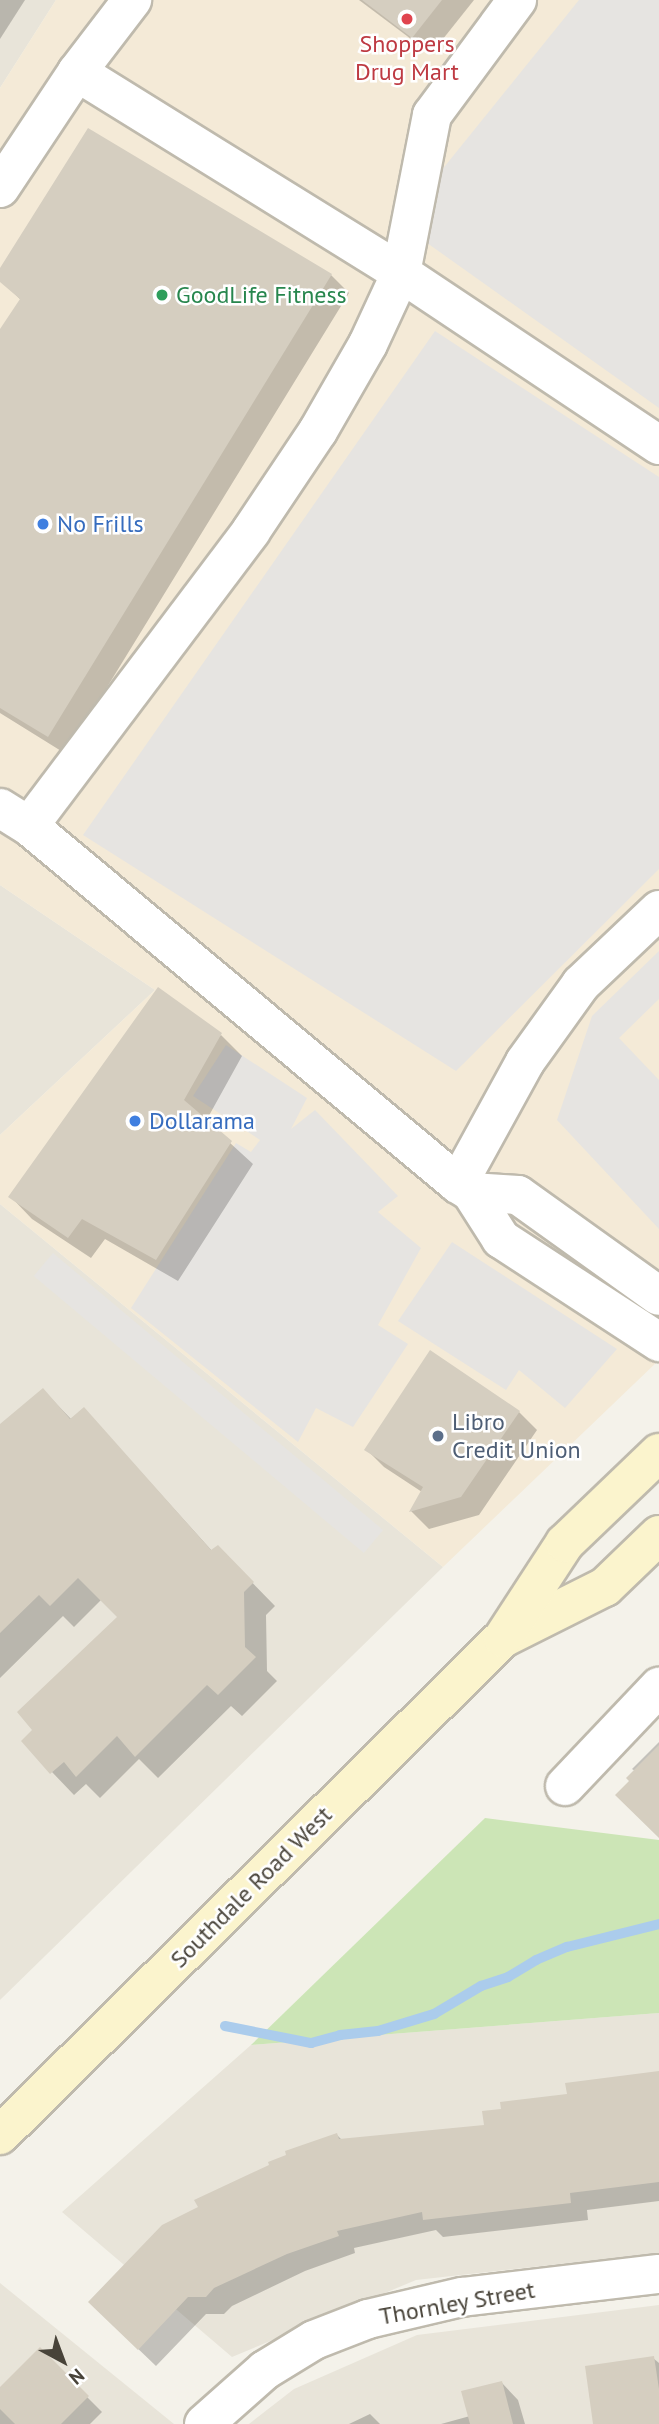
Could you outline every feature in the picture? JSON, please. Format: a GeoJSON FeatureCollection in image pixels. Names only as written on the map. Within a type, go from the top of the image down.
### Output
{"type":"FeatureCollection","features":[{"type":"Feature","properties":{"kind":"main road","name":"Southdale Road West"},"geometry":{"type":"LineString","coordinates":[[0,2135],[503,1638],[565,1543],[659,1453]]}},
{"type":"Feature","properties":{"kind":"main road","name":"Southdale Road West"},"geometry":{"type":"LineString","coordinates":[[503,1638],[605,1587],[659,1535]]}},
{"type":"Feature","properties":{"kind":"street"},"geometry":{"type":"LineString","coordinates":[[0,188],[77,72],[132,0]]}},
{"type":"Feature","properties":{"kind":"street"},"geometry":{"type":"LineString","coordinates":[[517,0],[432,115],[401,272],[368,344],[318,431],[251,531],[15,817],[465,1188],[501,1238],[659,1342]]}},
{"type":"Feature","properties":{"kind":"street"},"geometry":{"type":"LineString","coordinates":[[77,72],[401,272],[659,445]]}},
{"type":"Feature","properties":{"kind":"street"},"geometry":{"type":"LineString","coordinates":[[465,1188],[525,1062],[580,984],[659,910]]}},
{"type":"Feature","properties":{"kind":"street"},"geometry":{"type":"LineString","coordinates":[[465,1188],[517,1195],[659,1296]]}},
{"type":"Feature","properties":{"kind":"street"},"geometry":{"type":"LineString","coordinates":[[565,1786],[659,1687]]}},
{"type":"Feature","properties":{"kind":"street","name":"Thornley Street"},"geometry":{"type":"LineString","coordinates":[[204,2424],[265,2370],[314,2340],[368,2319],[462,2297],[659,2274]]}},
{"type":"Feature","properties":{"kind":"shaded area"},"geometry":{"type":"Polygon","coordinates":[[[0,0],[56,0],[0,88],[0,0]]]}},
{"type":"Feature","properties":{"kind":"shaded area"},"geometry":{"type":"Polygon","coordinates":[[[56,0],[659,0],[659,1360],[443,1567],[0,1204],[0,1135],[155,990],[0,885],[0,88],[56,0]]]}},
{"type":"Feature","properties":{"kind":"shaded area"},"geometry":{"type":"Polygon","coordinates":[[[579,0],[659,0],[659,408],[399,223],[579,0]]]}},
{"type":"Feature","properties":{"kind":"shaded area"},"geometry":{"type":"Polygon","coordinates":[[[435,331],[659,477],[659,869],[456,1071],[83,835],[435,331]]]}},
{"type":"Feature","properties":{"kind":"shaded area"},"geometry":{"type":"Polygon","coordinates":[[[0,885],[155,990],[0,1135],[0,885]]]}},
{"type":"Feature","properties":{"kind":"shaded area"},"geometry":{"type":"Polygon","coordinates":[[[659,951],[659,999],[619,1038],[659,1080],[659,1229],[557,1120],[592,1016],[659,951]]]}},
{"type":"Feature","properties":{"kind":"shaded area"},"geometry":{"type":"Polygon","coordinates":[[[226,1045],[307,1098],[291,1129],[315,1110],[398,1196],[378,1212],[421,1248],[378,1325],[408,1344],[353,1427],[316,1408],[298,1442],[131,1308],[236,1143],[251,1152],[260,1140],[193,1096],[226,1045]]]}},
{"type":"Feature","properties":{"kind":"shaded area"},"geometry":{"type":"Polygon","coordinates":[[[0,1204],[443,1567],[0,2000],[0,1204]]]}},
{"type":"Feature","properties":{"kind":"shaded area"},"geometry":{"type":"Polygon","coordinates":[[[452,1242],[617,1349],[565,1408],[519,1370],[506,1390],[398,1321],[452,1242]]]}},
{"type":"Feature","properties":{"kind":"shaded area"},"geometry":{"type":"Polygon","coordinates":[[[53,1253],[383,1530],[364,1553],[34,1276],[53,1253]]]}},
{"type":"Feature","properties":{"kind":"shaded area"},"geometry":{"type":"Polygon","coordinates":[[[659,2013],[659,2253],[416,2280],[232,2357],[62,2212],[251,2045],[659,2013]]]}},
{"type":"Feature","properties":{"kind":"shaded area"},"geometry":{"type":"Polygon","coordinates":[[[0,2283],[174,2424],[0,2424],[0,2283]]]}},
{"type":"Feature","properties":{"kind":"shaded area"},"geometry":{"type":"Polygon","coordinates":[[[659,2305],[659,2424],[249,2424],[294,2389],[417,2335],[659,2305]]]}},
{"type":"Feature","properties":{"kind":"green space"},"geometry":{"type":"Polygon","coordinates":[[[485,1818],[659,1840],[659,2013],[251,2045],[485,1818]]]}},
{"type":"Feature","properties":{"kind":"building","name":"Shoppers Drug Mart"},"geometry":{"type":"Polygon","coordinates":[[[362,0],[442,0],[412,38],[362,0]]]}},
{"type":"Feature","properties":{"kind":"building"},"geometry":{"type":"Polygon","coordinates":[[[88,128],[332,274],[48,737],[0,708],[0,329],[20,299],[0,282],[0,268],[88,128]]]}},
{"type":"Feature","properties":{"kind":"building","name":"Dollarama"},"geometry":{"type":"Polygon","coordinates":[[[158,987],[222,1033],[184,1100],[232,1141],[156,1260],[82,1219],[68,1238],[8,1197],[158,987]]]}},
{"type":"Feature","properties":{"kind":"building","name":"Libro Credit Union"},"geometry":{"type":"Polygon","coordinates":[[[430,1350],[520,1411],[461,1497],[409,1512],[423,1487],[364,1450],[430,1350]]]}},
{"type":"Feature","properties":{"kind":"building"},"geometry":{"type":"Polygon","coordinates":[[[43,1388],[70,1419],[84,1407],[211,1550],[218,1545],[254,1582],[244,1592],[245,1647],[256,1657],[218,1695],[207,1685],[135,1757],[117,1736],[76,1777],[64,1762],[50,1774],[21,1741],[32,1730],[17,1712],[117,1617],[78,1578],[50,1606],[39,1595],[0,1633],[0,1424],[43,1388]]]}},
{"type":"Feature","properties":{"kind":"building"},"geometry":{"type":"Polygon","coordinates":[[[659,1745],[659,1838],[615,1795],[629,1781],[626,1778],[659,1745]]]}},
{"type":"Feature","properties":{"kind":"building"},"geometry":{"type":"Polygon","coordinates":[[[659,2071],[659,2182],[570,2193],[571,2203],[423,2220],[422,2212],[337,2231],[339,2236],[287,2254],[214,2288],[206,2297],[188,2297],[138,2350],[88,2302],[162,2225],[198,2207],[194,2200],[269,2165],[268,2162],[286,2155],[285,2151],[337,2133],[339,2139],[484,2125],[482,2111],[501,2109],[500,2102],[567,2094],[565,2083],[659,2071]]]}},
{"type":"Feature","properties":{"kind":"building"},"geometry":{"type":"Polygon","coordinates":[[[40,2347],[89,2396],[61,2424],[15,2424],[0,2409],[0,2387],[40,2347]]]}},
{"type":"Feature","properties":{"kind":"building"},"geometry":{"type":"Polygon","coordinates":[[[654,2356],[659,2389],[659,2424],[593,2424],[585,2366],[654,2356]]]}},
{"type":"Feature","properties":{"kind":"building"},"geometry":{"type":"Polygon","coordinates":[[[502,2381],[513,2424],[470,2424],[461,2391],[502,2381]]]}},
{"type":"Feature","properties":{"kind":"waterway"},"geometry":{"type":"LineString","coordinates":[[225,2026],[311,2043],[340,2035],[378,2031],[434,2014],[481,1986],[508,1977],[536,1960],[567,1947],[659,1924]]}},
{"type":"Feature","properties":{"kind":"place","name":"Shoppers Drug Mart"},"geometry":{"type":"Point","coordinates":[407,19]}},
{"type":"Feature","properties":{"kind":"place","name":"GoodLife Fitness"},"geometry":{"type":"Point","coordinates":[162,295]}},
{"type":"Feature","properties":{"kind":"place","name":"No Frills"},"geometry":{"type":"Point","coordinates":[43,524]}},
{"type":"Feature","properties":{"kind":"place","name":"Dollarama"},"geometry":{"type":"Point","coordinates":[135,1121]}},
{"type":"Feature","properties":{"kind":"place","name":"Libro Credit Union"},"geometry":{"type":"Point","coordinates":[438,1436]}}]}
